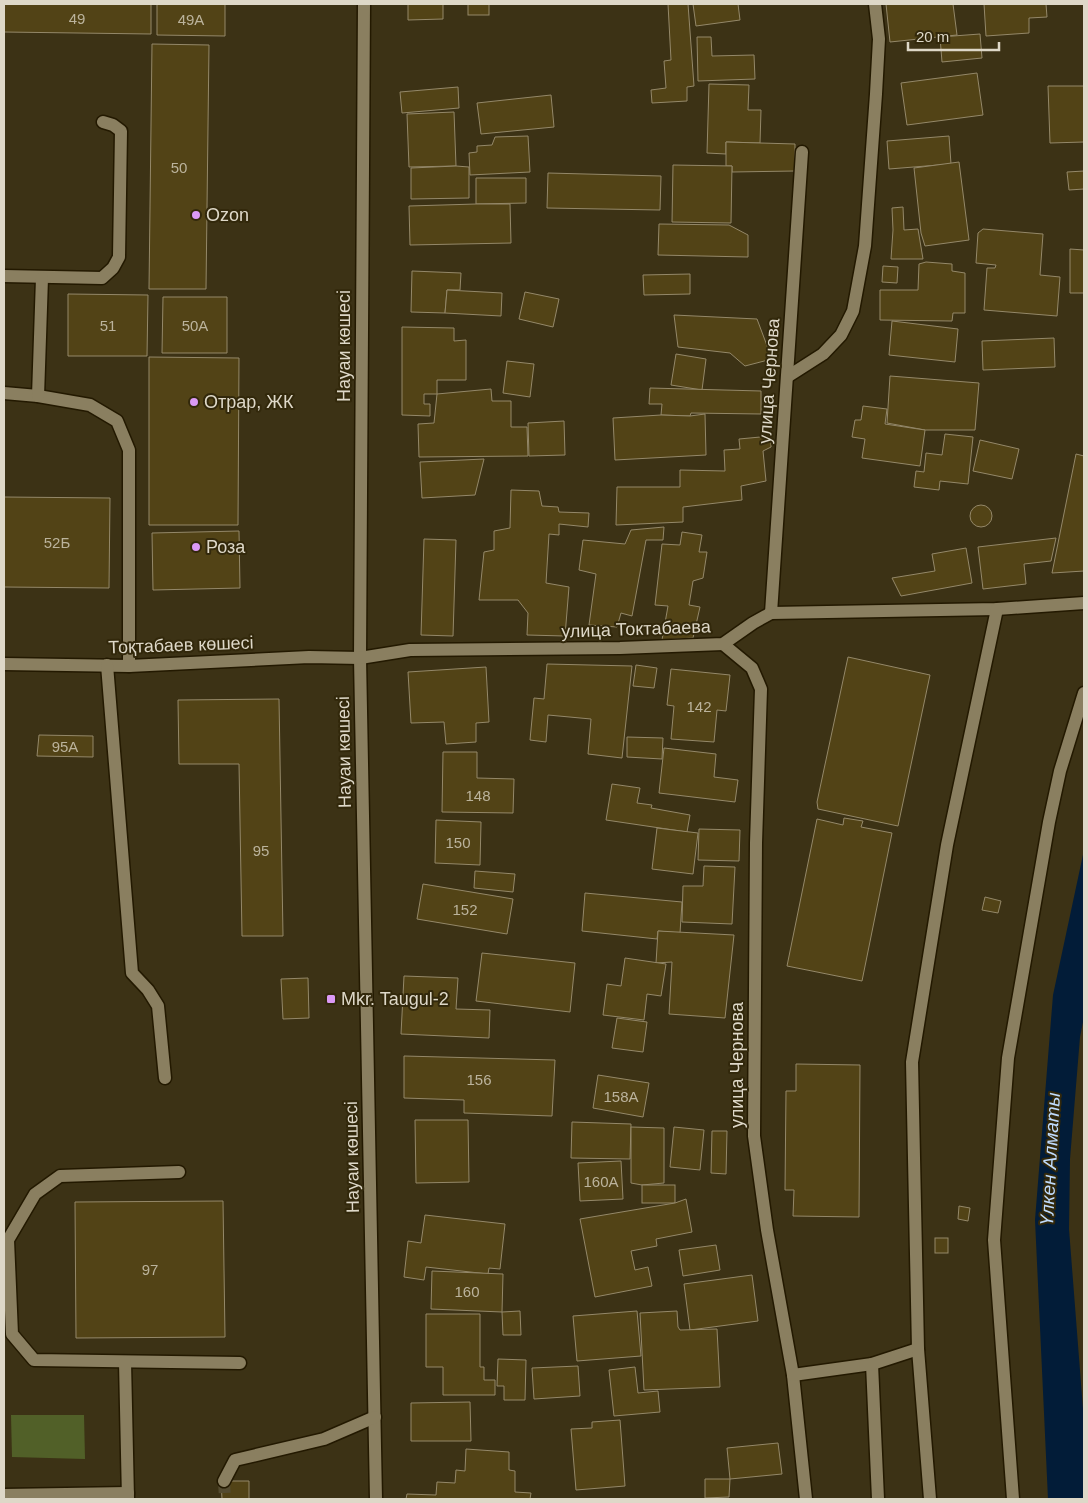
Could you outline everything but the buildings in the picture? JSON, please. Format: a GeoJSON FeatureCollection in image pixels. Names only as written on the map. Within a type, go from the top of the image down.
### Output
{"type":"FeatureCollection","features":[{"type":"Feature","properties":{"kind":"street","name":"Науаи көшесі"},"geometry":{"type":"LineString","coordinates":[[364,4],[360,658],[376,1499]]}},
{"type":"Feature","properties":{"kind":"street"},"geometry":{"type":"LineString","coordinates":[[786,377],[823,354],[841,336],[852,310],[865,246],[879,39],[875,4]]}},
{"type":"Feature","properties":{"kind":"street"},"geometry":{"type":"LineString","coordinates":[[4,276],[102,278],[113,268],[119,257],[121,131],[113,125],[103,122]]}},
{"type":"Feature","properties":{"kind":"street","name":"улица Чернова"},"geometry":{"type":"LineString","coordinates":[[771,613],[802,152]]}},
{"type":"Feature","properties":{"kind":"street"},"geometry":{"type":"LineString","coordinates":[[38,396],[42,278]]}},
{"type":"Feature","properties":{"kind":"street"},"geometry":{"type":"LineString","coordinates":[[4,393],[90,404],[117,421],[129,450],[129,666]]}},
{"type":"Feature","properties":{"kind":"street","name":"улица Токтабаева"},"geometry":{"type":"LineString","coordinates":[[360,658],[410,650],[620,648],[723,644],[771,613],[997,609],[1084,602]]}},
{"type":"Feature","properties":{"kind":"street"},"geometry":{"type":"LineString","coordinates":[[930,1499],[918,1349],[912,1062],[948,845],[997,609]]}},
{"type":"Feature","properties":{"kind":"street","name":"улица Чернова"},"geometry":{"type":"LineString","coordinates":[[723,644],[752,668],[761,689],[756,843],[754,1136],[767,1230],[793,1375],[806,1499]]}},
{"type":"Feature","properties":{"kind":"street","name":"Тоқтабаев көшесі"},"geometry":{"type":"LineString","coordinates":[[4,664],[129,666],[309,657],[360,658]]}},
{"type":"Feature","properties":{"kind":"street"},"geometry":{"type":"LineString","coordinates":[[107,665],[132,973],[148,990],[158,1006],[165,1078]]}},
{"type":"Feature","properties":{"kind":"street"},"geometry":{"type":"LineString","coordinates":[[1013,1499],[994,1240],[1008,1058],[1049,822],[1060,771],[1084,693]]}},
{"type":"Feature","properties":{"kind":"street"},"geometry":{"type":"LineString","coordinates":[[179,1172],[60,1176],[35,1194],[8,1240],[12,1334],[34,1360],[240,1363]]}},
{"type":"Feature","properties":{"kind":"street"},"geometry":{"type":"LineString","coordinates":[[793,1375],[872,1364],[918,1349]]}},
{"type":"Feature","properties":{"kind":"street"},"geometry":{"type":"LineString","coordinates":[[4,1495],[128,1496],[124,1362]]}},
{"type":"Feature","properties":{"kind":"street"},"geometry":{"type":"LineString","coordinates":[[872,1364],[878,1499]]}},
{"type":"Feature","properties":{"kind":"street"},"geometry":{"type":"LineString","coordinates":[[224,1481],[235,1460],[324,1439],[374,1417]]}},
{"type":"Feature","properties":{"kind":"green space"},"geometry":{"type":"Polygon","coordinates":[[[11,1415],[84,1415],[85,1459],[12,1457],[11,1415]]]}},
{"type":"Feature","properties":{"kind":"water","name":"Үлкен Алматы"},"geometry":{"type":"Polygon","coordinates":[[[1084,850],[1084,1017],[1080,1037],[1070,1159],[1069,1229],[1084,1422],[1084,1499],[1048,1499],[1035,1220],[1053,995],[1084,850]]]}},
{"type":"Feature","properties":{"kind":"tunnel"},"geometry":{"type":"LineString","coordinates":[[224,1481],[225,1499]]}},
{"type":"Feature","properties":{"kind":"place","name":"Ozon"},"geometry":{"type":"Point","coordinates":[196,215]}},
{"type":"Feature","properties":{"kind":"place","name":"Отрар, ЖК"},"geometry":{"type":"Point","coordinates":[194,402]}},
{"type":"Feature","properties":{"kind":"place","name":"Роза"},"geometry":{"type":"Point","coordinates":[196,547]}},
{"type":"Feature","properties":{"kind":"place","name":"Mkr. Taugul-2"},"geometry":{"type":"Point","coordinates":[331,999]}}]}
